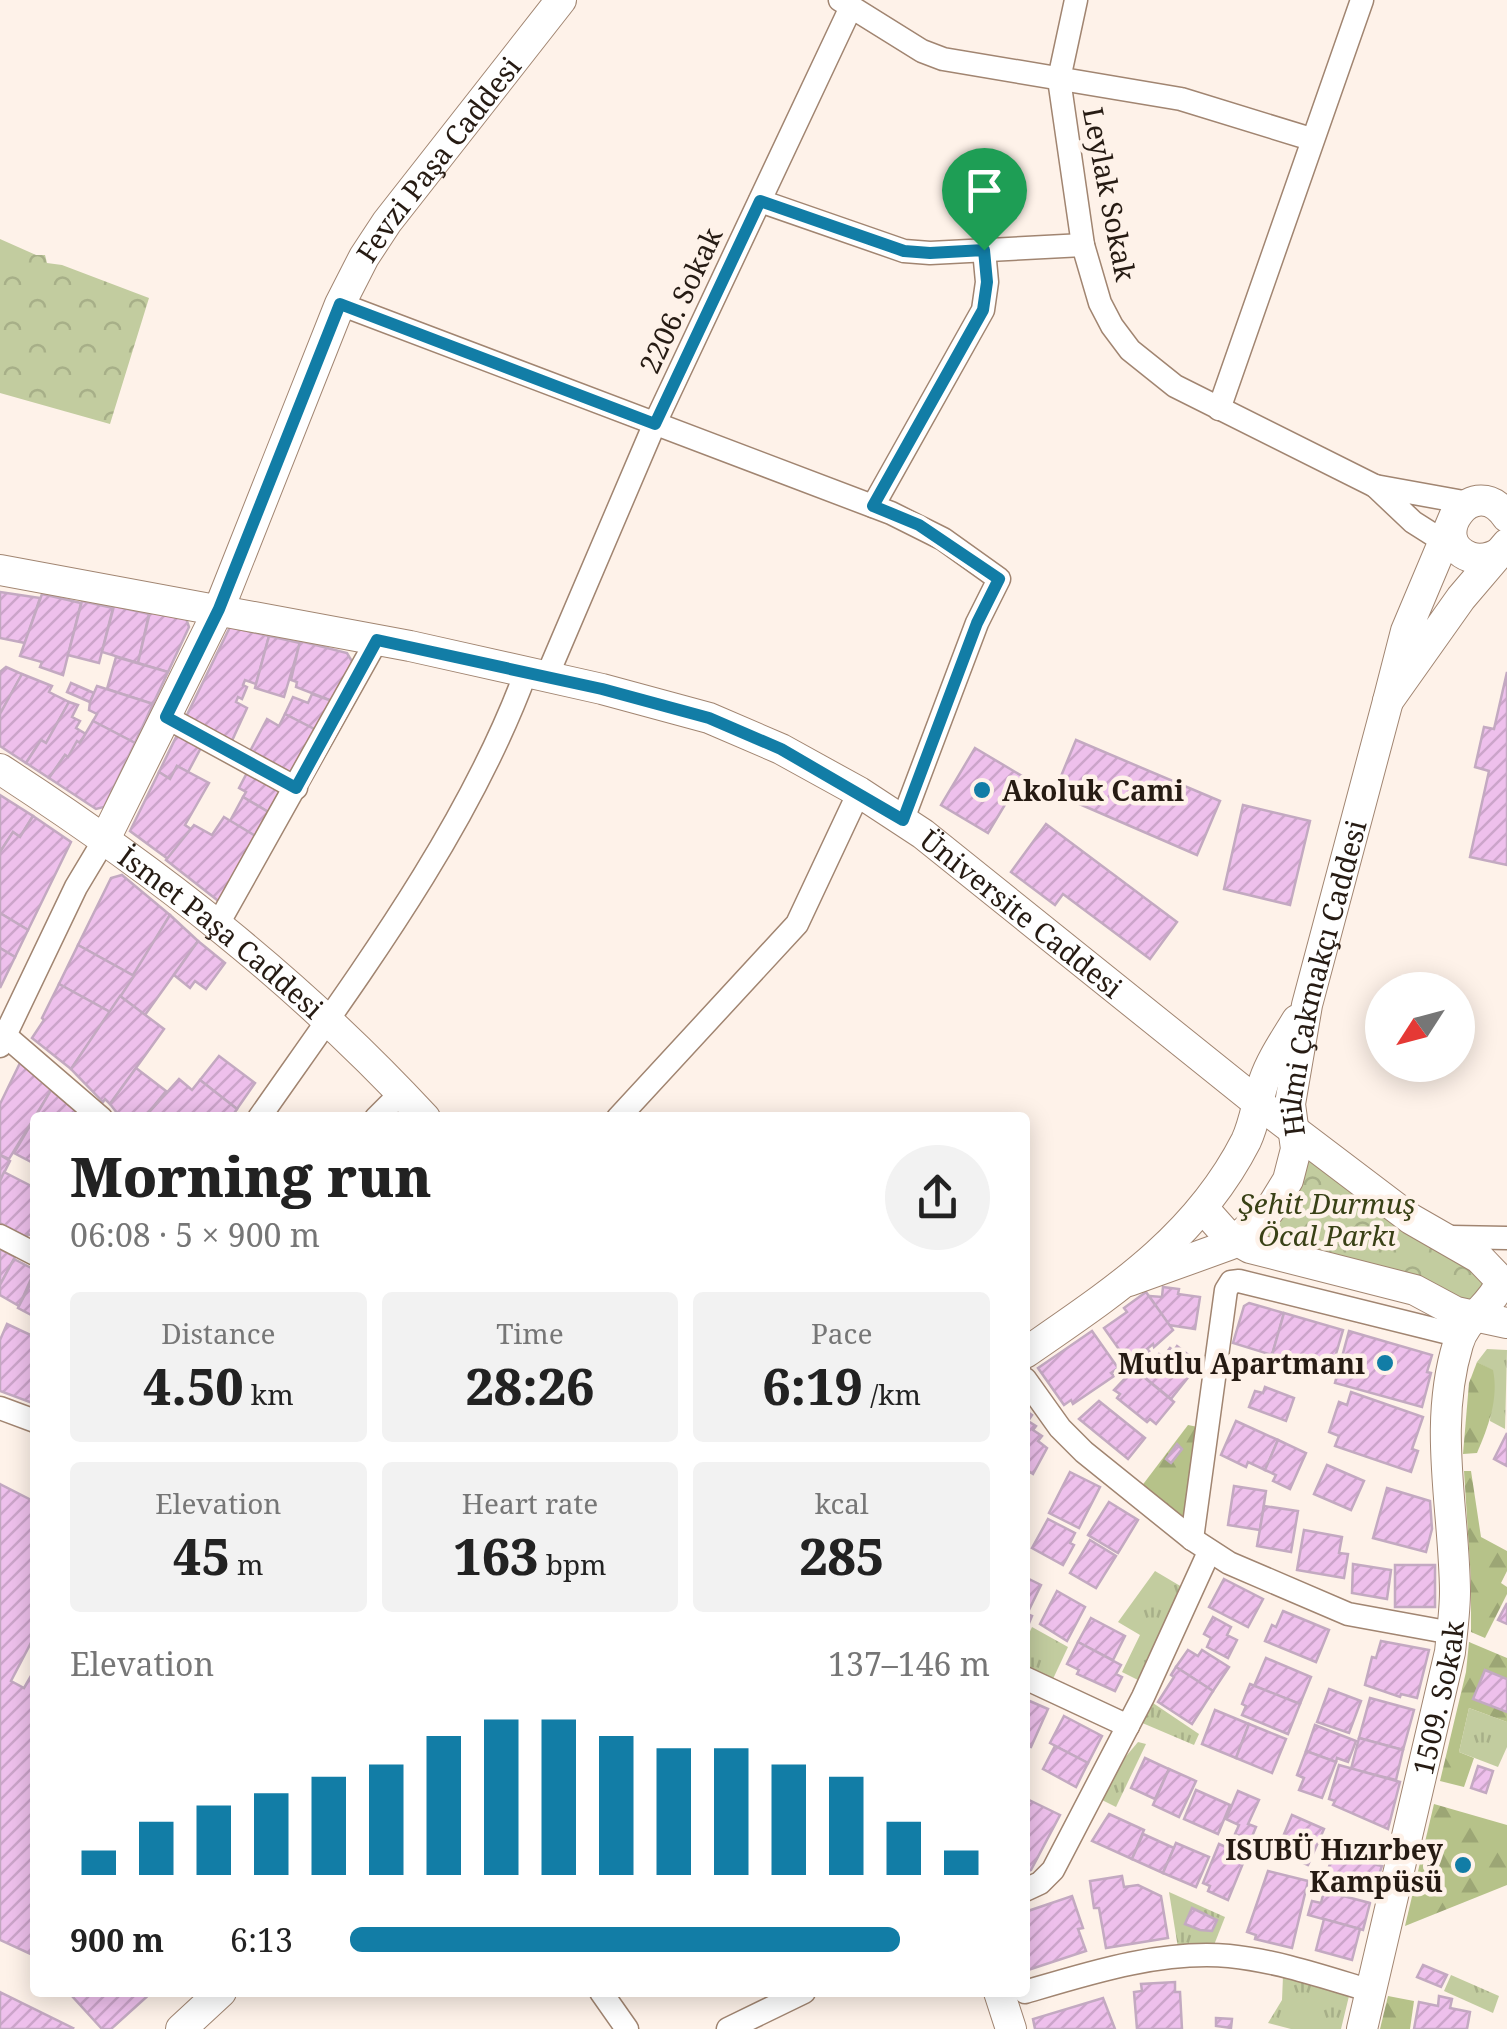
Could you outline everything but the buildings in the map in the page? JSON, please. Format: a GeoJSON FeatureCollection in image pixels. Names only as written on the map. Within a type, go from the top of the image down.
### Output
{"type":"FeatureCollection","features":[{"type":"Feature","properties":{"kind":"main road","name":"Fevzi Paşa Caddesi"},"geometry":{"type":"LineString","coordinates":[[106,838],[219,609],[340,304],[364,257],[560,0]]}},
{"type":"Feature","properties":{"kind":"main road"},"geometry":{"type":"LineString","coordinates":[[1479,515],[1482,560],[1506,547]]}},
{"type":"Feature","properties":{"kind":"main road","name":"Hilmi Çakmakçı Caddesi"},"geometry":{"type":"LineString","coordinates":[[1129,1281],[1235,1241],[1270,1212],[1280,1196],[1295,1158],[1290,1104],[1306,1005],[1406,631],[1479,515]]}},
{"type":"Feature","properties":{"kind":"main road","name":"Hilmi Çakmakçı Caddesi"},"geometry":{"type":"LineString","coordinates":[[1388,701],[1460,598],[1506,547]]}},
{"type":"Feature","properties":{"kind":"main road","name":"Üniversite Caddesi"},"geometry":{"type":"LineString","coordinates":[[0,570],[219,609],[537,674],[709,718],[781,749],[903,820],[1293,1130],[1411,1219],[1479,1258],[1505,1279]]}},
{"type":"Feature","properties":{"kind":"main road","name":"İsmet Paşa Caddesi"},"geometry":{"type":"LineString","coordinates":[[0,768],[106,838],[218,924],[328,1020],[420,1112]]}},
{"type":"Feature","properties":{"kind":"main road","name":"Hilmi Çakmakçı Caddesi"},"geometry":{"type":"LineString","coordinates":[[1030,1350],[1129,1281],[1203,1208],[1244,1144],[1267,1072],[1306,1005]]}},
{"type":"Feature","properties":{"kind":"main road"},"geometry":{"type":"LineString","coordinates":[[1203,1208],[1235,1241],[1259,1251],[1415,1290],[1456,1312],[1461,1336],[1507,1324]]}},
{"type":"Feature","properties":{"kind":"main road","name":"1509. Sokak"},"geometry":{"type":"LineString","coordinates":[[1362,2029],[1452,1632],[1455,1591],[1444,1422],[1461,1336],[1505,1279]]}},
{"type":"Feature","properties":{"kind":"main road"},"geometry":{"type":"LineString","coordinates":[[181,2029],[216,1997]]}},
{"type":"Feature","properties":{"kind":"main road"},"geometry":{"type":"LineString","coordinates":[[1011,2029],[1012,1997]]}},
{"type":"Feature","properties":{"kind":"street","name":"Leylak Sokak"},"geometry":{"type":"LineString","coordinates":[[1076,0],[1058,79],[1083,245],[1100,303],[1130,350],[1175,386],[1374,486],[1479,515]]}},
{"type":"Feature","properties":{"kind":"street"},"geometry":{"type":"LineString","coordinates":[[1218,409],[1362,0]]}},
{"type":"Feature","properties":{"kind":"street"},"geometry":{"type":"LineString","coordinates":[[846,3],[912,46],[943,59],[1182,99],[1311,139]]}},
{"type":"Feature","properties":{"kind":"street","name":"2206. Sokak"},"geometry":{"type":"LineString","coordinates":[[263,1112],[328,1020],[449,831],[537,674],[760,201],[846,3]]}},
{"type":"Feature","properties":{"kind":"street"},"geometry":{"type":"LineString","coordinates":[[760,201],[904,251],[1083,245]]}},
{"type":"Feature","properties":{"kind":"street"},"geometry":{"type":"LineString","coordinates":[[873,506],[983,310],[987,282],[984,250]]}},
{"type":"Feature","properties":{"kind":"street"},"geometry":{"type":"LineString","coordinates":[[340,304],[873,506],[931,532],[999,579],[977,623],[903,820]]}},
{"type":"Feature","properties":{"kind":"street","name":"Leylak Sokak"},"geometry":{"type":"LineString","coordinates":[[1374,486],[1413,522],[1479,515]]}},
{"type":"Feature","properties":{"kind":"street"},"geometry":{"type":"LineString","coordinates":[[218,924],[377,640]]}},
{"type":"Feature","properties":{"kind":"street"},"geometry":{"type":"LineString","coordinates":[[166,717],[296,788]]}},
{"type":"Feature","properties":{"kind":"street"},"geometry":{"type":"LineString","coordinates":[[624,1112],[798,924],[859,792]]}},
{"type":"Feature","properties":{"kind":"street"},"geometry":{"type":"LineString","coordinates":[[94,1112],[2,1037],[76,887],[106,838]]}},
{"type":"Feature","properties":{"kind":"street"},"geometry":{"type":"LineString","coordinates":[[382,1112],[402,1092]]}},
{"type":"Feature","properties":{"kind":"street"},"geometry":{"type":"LineString","coordinates":[[1437,1234],[1460,1239],[1507,1238]]}},
{"type":"Feature","properties":{"kind":"street"},"geometry":{"type":"LineString","coordinates":[[0,1236],[30,1251]]}},
{"type":"Feature","properties":{"kind":"street"},"geometry":{"type":"LineString","coordinates":[[1030,1888],[1040,1884],[1053,1870],[1128,1726],[1201,1545],[1214,1367],[1229,1284],[1239,1281],[1461,1336]]}},
{"type":"Feature","properties":{"kind":"street"},"geometry":{"type":"LineString","coordinates":[[1030,1387],[1071,1440],[1201,1545],[1254,1576],[1348,1614],[1452,1632]]}},
{"type":"Feature","properties":{"kind":"street"},"geometry":{"type":"LineString","coordinates":[[0,1408],[30,1418]]}},
{"type":"Feature","properties":{"kind":"street"},"geometry":{"type":"LineString","coordinates":[[1030,1680],[1128,1726]]}},
{"type":"Feature","properties":{"kind":"street"},"geometry":{"type":"LineString","coordinates":[[1030,1989],[1120,1966],[1224,1956],[1293,1967],[1371,1992]]}},
{"type":"Feature","properties":{"kind":"street"},"geometry":{"type":"LineString","coordinates":[[605,1997],[627,2029]]}},
{"type":"Feature","properties":{"kind":"street"},"geometry":{"type":"LineString","coordinates":[[728,2029],[794,1997]]}},
{"type":"Feature","properties":{"kind":"green space"},"geometry":{"type":"Polygon","coordinates":[[[0,239],[36,255],[45,255],[47,263],[149,298],[110,424],[0,393],[0,239]]]}},
{"type":"Feature","properties":{"kind":"green space","name":"Şehit Durmuş Öcal Parkı"},"geometry":{"type":"Polygon","coordinates":[[[1310,1158],[1475,1268],[1483,1285],[1468,1304],[1259,1237],[1310,1158]]]}},
{"type":"Feature","properties":{"kind":"green space"},"geometry":{"type":"Polygon","coordinates":[[[1487,1349],[1507,1350],[1505,1429],[1490,1421],[1493,1371],[1477,1362],[1487,1349]]]}},
{"type":"Feature","properties":{"kind":"green space"},"geometry":{"type":"Polygon","coordinates":[[[1477,1362],[1493,1370],[1493,1402],[1477,1453],[1463,1454],[1469,1383],[1477,1362]]]}},
{"type":"Feature","properties":{"kind":"green space"},"geometry":{"type":"Polygon","coordinates":[[[1188,1425],[1198,1427],[1186,1522],[1141,1487],[1188,1425]]]}},
{"type":"Feature","properties":{"kind":"green space"},"geometry":{"type":"Polygon","coordinates":[[[1464,1471],[1471,1471],[1481,1537],[1507,1551],[1507,1571],[1501,1583],[1507,1587],[1507,1594],[1485,1638],[1471,1632],[1464,1471]]]}},
{"type":"Feature","properties":{"kind":"green space"},"geometry":{"type":"Polygon","coordinates":[[[1155,1571],[1182,1587],[1140,1681],[1122,1672],[1140,1635],[1118,1622],[1155,1571]]]}},
{"type":"Feature","properties":{"kind":"green space"},"geometry":{"type":"Polygon","coordinates":[[[1032,1627],[1068,1647],[1052,1681],[1030,1670],[1032,1627]]]}},
{"type":"Feature","properties":{"kind":"green space"},"geometry":{"type":"Polygon","coordinates":[[[1469,1642],[1507,1658],[1507,1722],[1469,1708],[1459,1752],[1474,1758],[1464,1787],[1440,1781],[1466,1672],[1469,1642]]]}},
{"type":"Feature","properties":{"kind":"green space"},"geometry":{"type":"Polygon","coordinates":[[[1150,1701],[1199,1734],[1194,1745],[1140,1722],[1150,1701]]]}},
{"type":"Feature","properties":{"kind":"green space"},"geometry":{"type":"Polygon","coordinates":[[[1469,1708],[1507,1722],[1507,1747],[1498,1767],[1459,1752],[1469,1708]]]}},
{"type":"Feature","properties":{"kind":"green space"},"geometry":{"type":"Polygon","coordinates":[[[1138,1742],[1146,1744],[1116,1807],[1100,1799],[1117,1767],[1138,1742]]]}},
{"type":"Feature","properties":{"kind":"green space"},"geometry":{"type":"Polygon","coordinates":[[[1434,1804],[1507,1825],[1507,1885],[1405,1926],[1434,1804]]]}},
{"type":"Feature","properties":{"kind":"green space"},"geometry":{"type":"Polygon","coordinates":[[[1169,1892],[1225,1917],[1214,1945],[1178,1948],[1169,1892]]]}},
{"type":"Feature","properties":{"kind":"green space"},"geometry":{"type":"Polygon","coordinates":[[[1451,1975],[1499,1996],[1493,2013],[1444,1991],[1451,1975]]]}},
{"type":"Feature","properties":{"kind":"green space"},"geometry":{"type":"Polygon","coordinates":[[[1283,1976],[1349,1996],[1341,2029],[1291,2029],[1268,2023],[1282,2000],[1283,1976]]]}},
{"type":"Feature","properties":{"kind":"green space"},"geometry":{"type":"Polygon","coordinates":[[[1388,1996],[1414,2001],[1410,2029],[1380,2029],[1388,1996]]]}},
{"type":"Feature","properties":{"kind":"place","name":"Akoluk Cami"},"geometry":{"type":"Point","coordinates":[982,790]}},
{"type":"Feature","properties":{"kind":"place","name":"Mutlu Apartmanı"},"geometry":{"type":"Point","coordinates":[1385,1363]}},
{"type":"Feature","properties":{"kind":"place","name":"ISUBÜ Hızırbey Kampüsü"},"geometry":{"type":"Point","coordinates":[1463,1865]}},
{"type":"Feature","properties":{"kind":"route"},"geometry":{"type":"LineString","coordinates":[[760,201],[904,251],[984,250],[987,282],[983,310],[873,506],[919,525],[999,579],[977,623],[903,820],[781,749],[709,718],[602,689],[377,640],[296,788],[166,717],[219,609],[340,304],[655,424],[760,201]]}}]}
